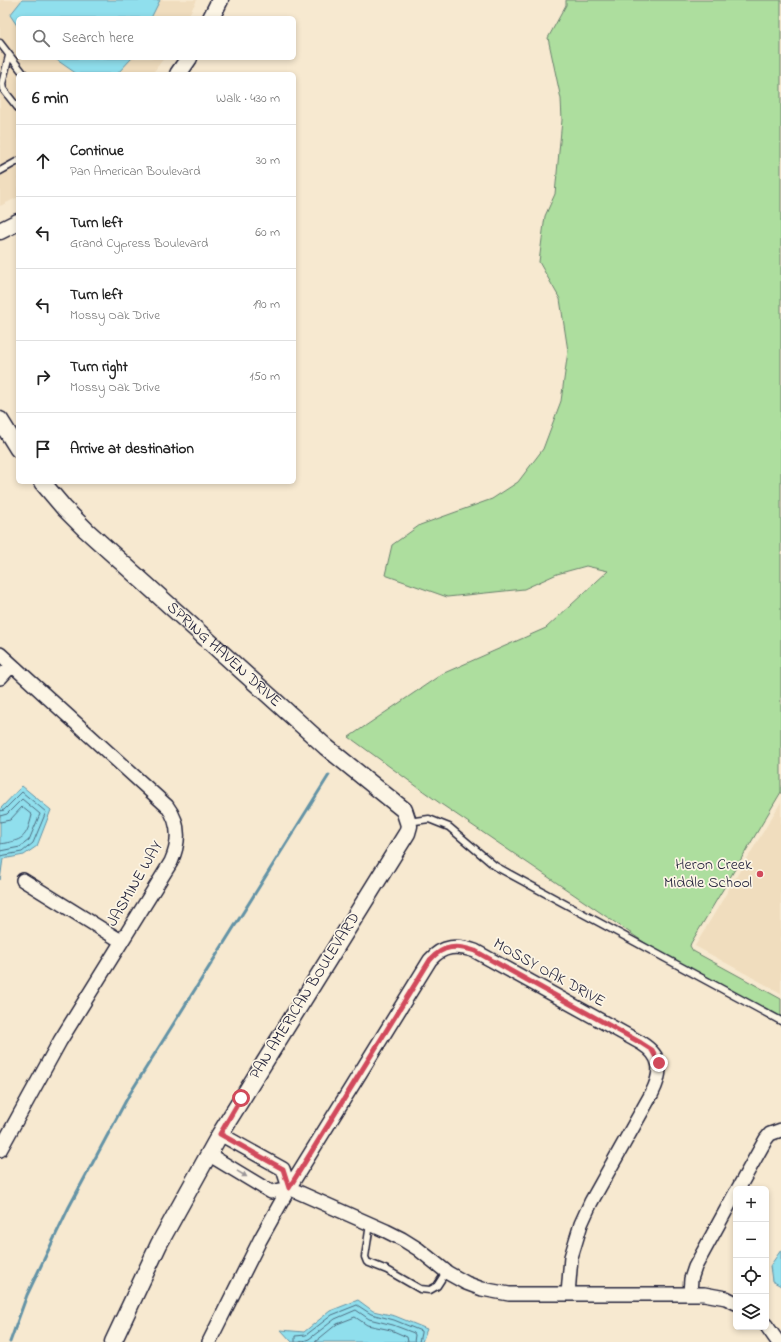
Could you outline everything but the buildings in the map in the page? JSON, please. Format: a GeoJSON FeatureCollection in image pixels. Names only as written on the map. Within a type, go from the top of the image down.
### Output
{"type":"FeatureCollection","features":[{"type":"Feature","properties":{"kind":"street"},"geometry":{"type":"LineString","coordinates":[[212,16],[220,0]]}},
{"type":"Feature","properties":{"kind":"street"},"geometry":{"type":"LineString","coordinates":[[179,72],[188,60]]}},
{"type":"Feature","properties":{"kind":"street"},"geometry":{"type":"LineString","coordinates":[[0,231],[16,223]]}},
{"type":"Feature","properties":{"kind":"street"},"geometry":{"type":"LineString","coordinates":[[0,420],[16,446]]}},
{"type":"Feature","properties":{"kind":"street","name":"SPRING HAVEN DRIVE"},"geometry":{"type":"LineString","coordinates":[[44,484],[64,508],[86,530],[326,747],[398,805],[407,815],[408,822]]}},
{"type":"Feature","properties":{"kind":"street","name":"JASMINE WAY"},"geometry":{"type":"LineString","coordinates":[[0,654],[162,801],[176,820],[178,836],[176,852],[60,1041],[0,1150]]}},
{"type":"Feature","properties":{"kind":"street"},"geometry":{"type":"LineString","coordinates":[[0,678],[12,665]]}},
{"type":"Feature","properties":{"kind":"street","name":"PAN AMERICAN BOULEVARD"},"geometry":{"type":"LineString","coordinates":[[113,1342],[160,1244],[208,1154],[407,833],[409,826],[408,822]]}},
{"type":"Feature","properties":{"kind":"street"},"geometry":{"type":"LineString","coordinates":[[23,880],[121,941]]}},
{"type":"Feature","properties":{"kind":"street","name":"MOSSY OAK DRIVE"},"geometry":{"type":"LineString","coordinates":[[209,1342],[289,1188],[430,960],[435,954],[448,947],[456,946],[475,951],[641,1043],[652,1050],[659,1063],[659,1078],[652,1093],[591,1202],[581,1224],[571,1257],[568,1294]]}},
{"type":"Feature","properties":{"kind":"street"},"geometry":{"type":"LineString","coordinates":[[740,1186],[766,1139],[770,1134],[781,1130]]}},
{"type":"Feature","properties":{"kind":"street"},"geometry":{"type":"LineString","coordinates":[[220,1134],[283,1169],[289,1188]]}},
{"type":"Feature","properties":{"kind":"street"},"geometry":{"type":"LineString","coordinates":[[208,1154],[271,1192],[289,1188],[397,1236],[418,1249],[446,1272],[466,1283],[498,1293],[690,1293],[715,1295],[733,1302]]}},
{"type":"Feature","properties":{"kind":"street"},"geometry":{"type":"LineString","coordinates":[[690,1293],[691,1279],[695,1267],[733,1197]]}},
{"type":"Feature","properties":{"kind":"street"},"geometry":{"type":"LineString","coordinates":[[769,1329],[778,1342]]}},
{"type":"Feature","properties":{"kind":"lane"},"geometry":{"type":"LineString","coordinates":[[0,43],[22,72]]}},
{"type":"Feature","properties":{"kind":"lane"},"geometry":{"type":"LineString","coordinates":[[9,56],[2,84],[3,89],[16,105]]}},
{"type":"Feature","properties":{"kind":"lane"},"geometry":{"type":"LineString","coordinates":[[0,171],[16,162]]}},
{"type":"Feature","properties":{"kind":"lane"},"geometry":{"type":"LineString","coordinates":[[408,822],[429,819],[449,828],[495,866],[781,1021]]}},
{"type":"Feature","properties":{"kind":"lane"},"geometry":{"type":"LineString","coordinates":[[370,1224],[365,1258],[367,1262],[387,1270],[420,1289],[430,1290],[437,1286],[446,1272]]}},
{"type":"Feature","properties":{"kind":"shaded area"},"geometry":{"type":"Polygon","coordinates":[[[0,0],[197,0],[188,16],[16,16],[16,60],[162,60],[154,72],[16,72],[16,198],[0,206],[0,0]]]}},
{"type":"Feature","properties":{"kind":"shaded area","name":"Heron Creek Middle School"},"geometry":{"type":"Polygon","coordinates":[[[781,802],[781,993],[695,946],[781,802]]]}},
{"type":"Feature","properties":{"kind":"green space"},"geometry":{"type":"Polygon","coordinates":[[[566,0],[781,0],[781,792],[690,946],[693,951],[781,999],[781,1025],[651,947],[441,804],[349,737],[442,674],[546,628],[608,571],[586,566],[557,574],[524,589],[447,597],[385,575],[392,545],[420,525],[492,499],[518,482],[543,449],[561,401],[568,351],[560,299],[539,262],[545,216],[555,194],[562,120],[561,99],[548,38],[566,5],[566,0]]]}},
{"type":"Feature","properties":{"kind":"water"},"geometry":{"type":"Polygon","coordinates":[[[22,0],[160,0],[152,16],[16,16],[16,24],[10,15],[22,0]]]}},
{"type":"Feature","properties":{"kind":"water"},"geometry":{"type":"Polygon","coordinates":[[[57,60],[130,60],[119,72],[74,72],[57,60]]]}},
{"type":"Feature","properties":{"kind":"water"},"geometry":{"type":"Polygon","coordinates":[[[22,786],[51,810],[37,846],[24,855],[3,859],[0,880],[0,809],[22,786]]]}},
{"type":"Feature","properties":{"kind":"water"},"geometry":{"type":"Polygon","coordinates":[[[781,1250],[781,1286],[772,1281],[770,1266],[781,1250]]]}},
{"type":"Feature","properties":{"kind":"water"},"geometry":{"type":"Polygon","coordinates":[[[358,1300],[373,1311],[395,1316],[427,1329],[422,1342],[292,1342],[281,1330],[304,1332],[330,1311],[358,1300]]]}},
{"type":"Feature","properties":{"kind":"waterway"},"geometry":{"type":"LineString","coordinates":[[10,1342],[27,1295],[69,1207],[129,1095],[329,775]]}},
{"type":"Feature","properties":{"kind":"place","name":"Heron Creek Middle School"},"geometry":{"type":"Point","coordinates":[760,874]}},
{"type":"Feature","properties":{"kind":"route"},"geometry":{"type":"LineString","coordinates":[[241,1098],[220,1134],[283,1169],[289,1188],[430,960],[441,950],[456,946],[475,951],[641,1043],[652,1050],[659,1063]]}}]}
